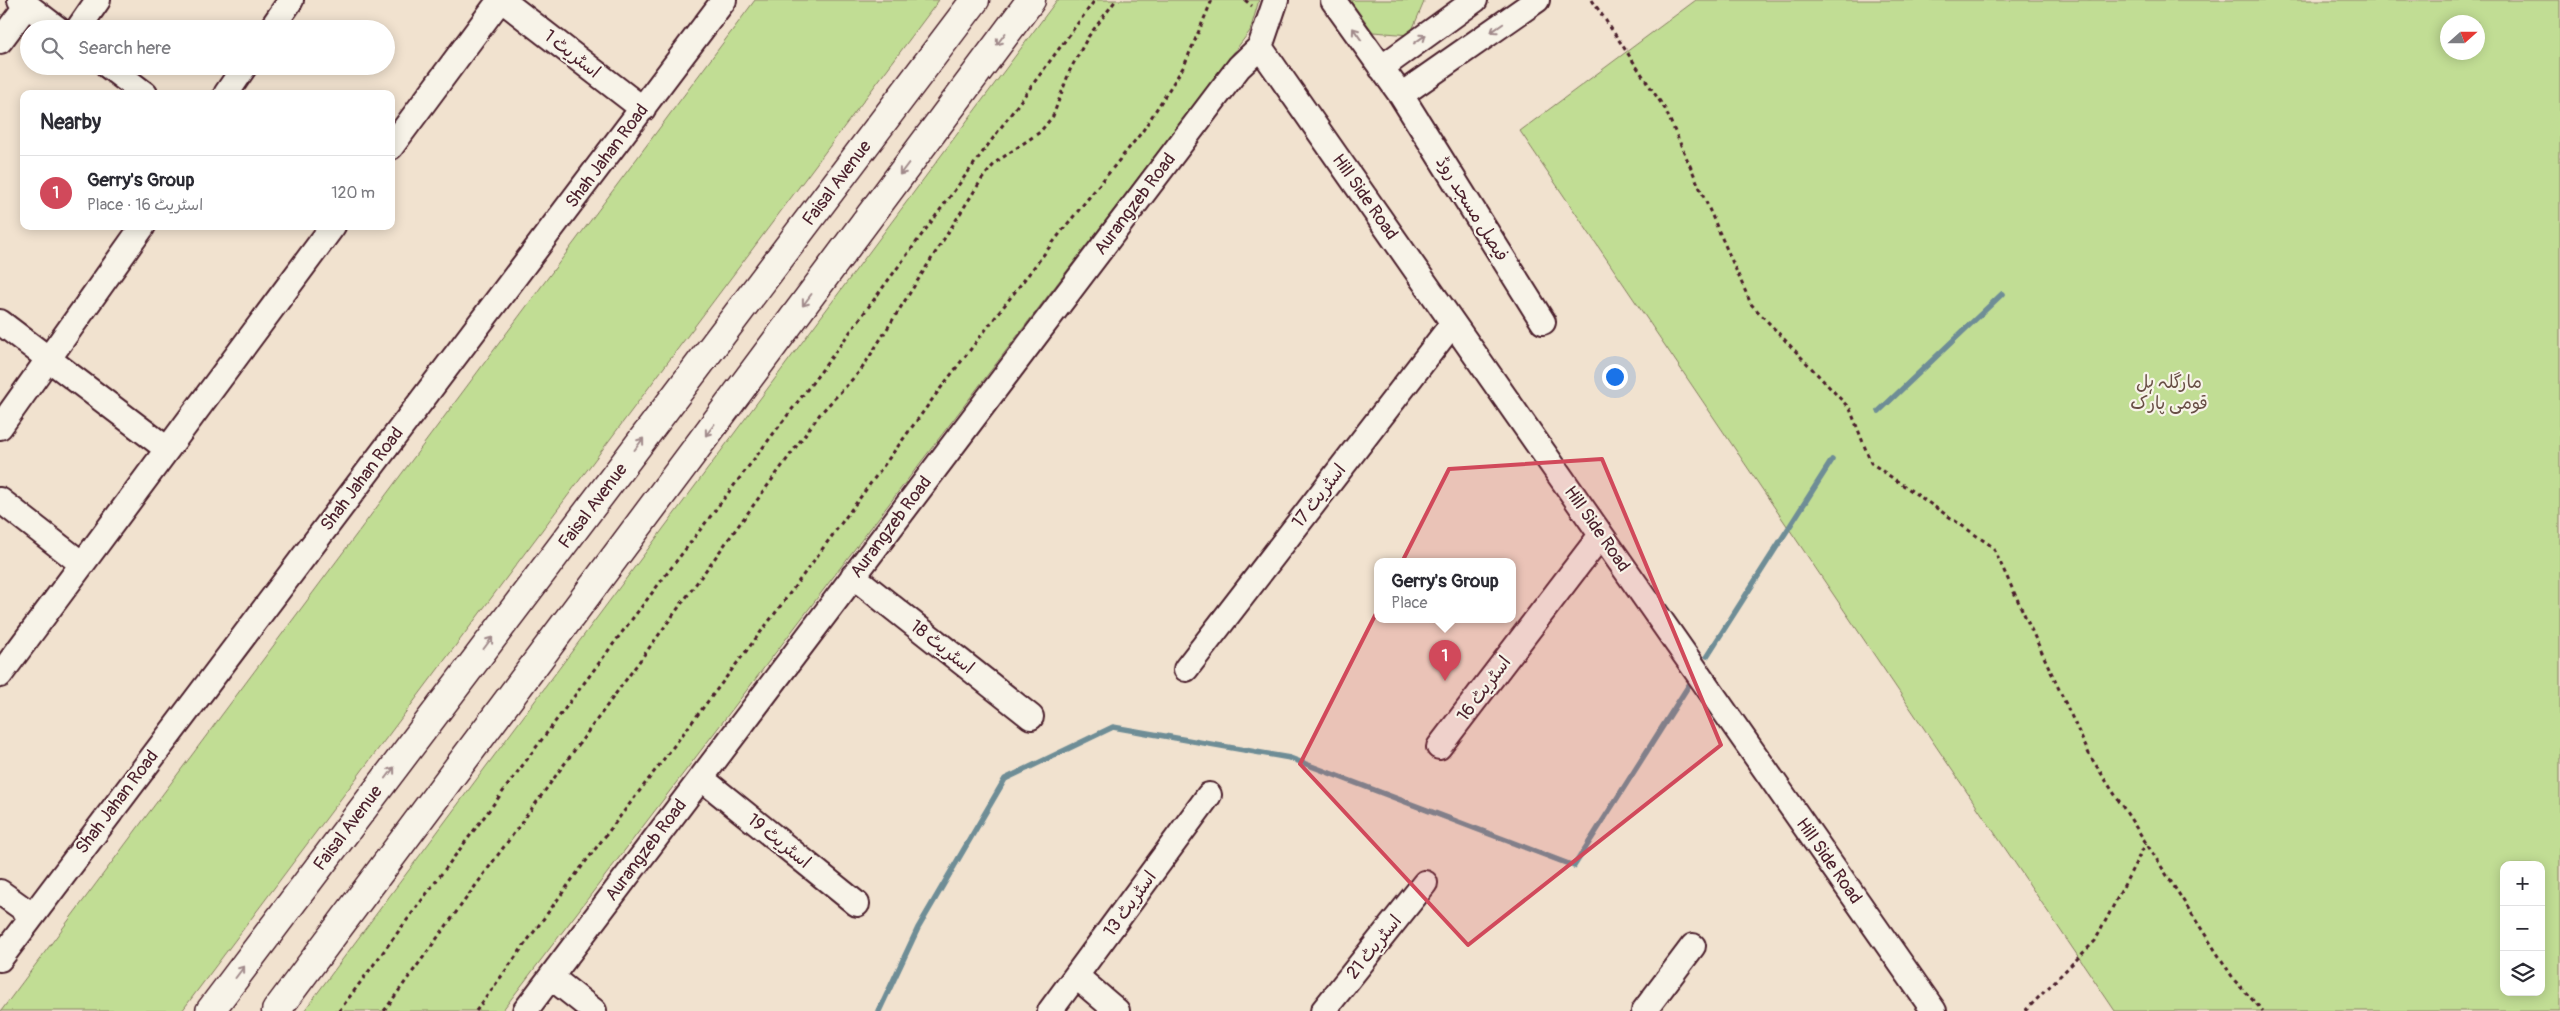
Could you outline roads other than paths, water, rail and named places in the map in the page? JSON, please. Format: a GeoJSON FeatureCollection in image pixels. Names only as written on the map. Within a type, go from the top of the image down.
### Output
{"type":"FeatureCollection","features":[{"type":"Feature","properties":{"kind":"main road","name":"Faisal Avenue"},"geometry":{"type":"LineString","coordinates":[[210,1011],[975,0]]}},
{"type":"Feature","properties":{"kind":"main road"},"geometry":{"type":"LineString","coordinates":[[276,1011],[1031,0]]}},
{"type":"Feature","properties":{"kind":"street"},"geometry":{"type":"LineString","coordinates":[[84,20],[98,0]]}},
{"type":"Feature","properties":{"kind":"street"},"geometry":{"type":"LineString","coordinates":[[277,20],[290,0]]}},
{"type":"Feature","properties":{"kind":"street"},"geometry":{"type":"LineString","coordinates":[[395,142],[501,0]]}},
{"type":"Feature","properties":{"kind":"street","name":"اسٹریٹ 1"},"geometry":{"type":"LineString","coordinates":[[501,0],[643,109]]}},
{"type":"Feature","properties":{"kind":"street","name":"Shah Jahan Road"},"geometry":{"type":"LineString","coordinates":[[0,958],[724,0]]}},
{"type":"Feature","properties":{"kind":"street"},"geometry":{"type":"LineString","coordinates":[[1260,47],[1276,0]]}},
{"type":"Feature","properties":{"kind":"street","name":"فیصل مسجد روڈ"},"geometry":{"type":"LineString","coordinates":[[1333,0],[1401,95],[1543,322]]}},
{"type":"Feature","properties":{"kind":"street"},"geometry":{"type":"LineString","coordinates":[[1381,68],[1445,9],[1475,0]]}},
{"type":"Feature","properties":{"kind":"street"},"geometry":{"type":"LineString","coordinates":[[1401,95],[1537,0]]}},
{"type":"Feature","properties":{"kind":"street"},"geometry":{"type":"LineString","coordinates":[[0,41],[23,2],[46,20]]}},
{"type":"Feature","properties":{"kind":"street"},"geometry":{"type":"LineString","coordinates":[[1445,9],[1469,48]]}},
{"type":"Feature","properties":{"kind":"street","name":"Hill Side Road"},"geometry":{"type":"LineString","coordinates":[[1260,47],[1934,1011]]}},
{"type":"Feature","properties":{"kind":"street","name":"Aurangzeb Road"},"geometry":{"type":"LineString","coordinates":[[525,1011],[1239,67],[1260,47]]}},
{"type":"Feature","properties":{"kind":"street"},"geometry":{"type":"LineString","coordinates":[[120,75],[140,90]]}},
{"type":"Feature","properties":{"kind":"street"},"geometry":{"type":"LineString","coordinates":[[229,90],[239,75]]}},
{"type":"Feature","properties":{"kind":"street"},"geometry":{"type":"LineString","coordinates":[[0,427],[140,230]]}},
{"type":"Feature","properties":{"kind":"street"},"geometry":{"type":"LineString","coordinates":[[1,671],[167,449],[327,230]]}},
{"type":"Feature","properties":{"kind":"street"},"geometry":{"type":"LineString","coordinates":[[0,322],[167,449]]}},
{"type":"Feature","properties":{"kind":"street","name":"اسٹریٹ 17"},"geometry":{"type":"LineString","coordinates":[[1186,669],[1453,322]]}},
{"type":"Feature","properties":{"kind":"street"},"geometry":{"type":"LineString","coordinates":[[0,500],[82,564]]}},
{"type":"Feature","properties":{"kind":"street","name":"اسٹریٹ 16"},"geometry":{"type":"LineString","coordinates":[[1439,747],[1601,534]]}},
{"type":"Feature","properties":{"kind":"street","name":"اسٹریٹ 18"},"geometry":{"type":"LineString","coordinates":[[854,576],[1031,717]]}},
{"type":"Feature","properties":{"kind":"street","name":"اسٹریٹ 19"},"geometry":{"type":"LineString","coordinates":[[701,778],[857,904]]}},
{"type":"Feature","properties":{"kind":"street","name":"اسٹریٹ 13"},"geometry":{"type":"LineString","coordinates":[[1050,1011],[1210,795]]}},
{"type":"Feature","properties":{"kind":"street","name":"اسٹریٹ 21"},"geometry":{"type":"LineString","coordinates":[[1323,1011],[1425,883]]}},
{"type":"Feature","properties":{"kind":"street"},"geometry":{"type":"LineString","coordinates":[[0,892],[32,915]]}},
{"type":"Feature","properties":{"kind":"street"},"geometry":{"type":"LineString","coordinates":[[1644,1011],[1693,946]]}},
{"type":"Feature","properties":{"kind":"street"},"geometry":{"type":"LineString","coordinates":[[1076,976],[1117,1011]]}},
{"type":"Feature","properties":{"kind":"street"},"geometry":{"type":"LineString","coordinates":[[551,977],[594,1011]]}},
{"type":"Feature","properties":{"kind":"waterway"},"geometry":{"type":"LineString","coordinates":[[1879,411],[2002,294]]}},
{"type":"Feature","properties":{"kind":"waterway"},"geometry":{"type":"LineString","coordinates":[[1707,656],[1832,460]]}},
{"type":"Feature","properties":{"kind":"waterway"},"geometry":{"type":"LineString","coordinates":[[879,1011],[918,928],[1005,779],[1113,727],[1290,758],[1574,866],[1689,685]]}},
{"type":"Feature","properties":{"kind":"place","name":"Gerry's Group"},"geometry":{"type":"Point","coordinates":[1445,681]}},
{"type":"Feature","properties":{"kind":"park label","name":"مارگلہ ہل قومی پارک"},"geometry":{"type":"Point","coordinates":[2169,392]}}]}
